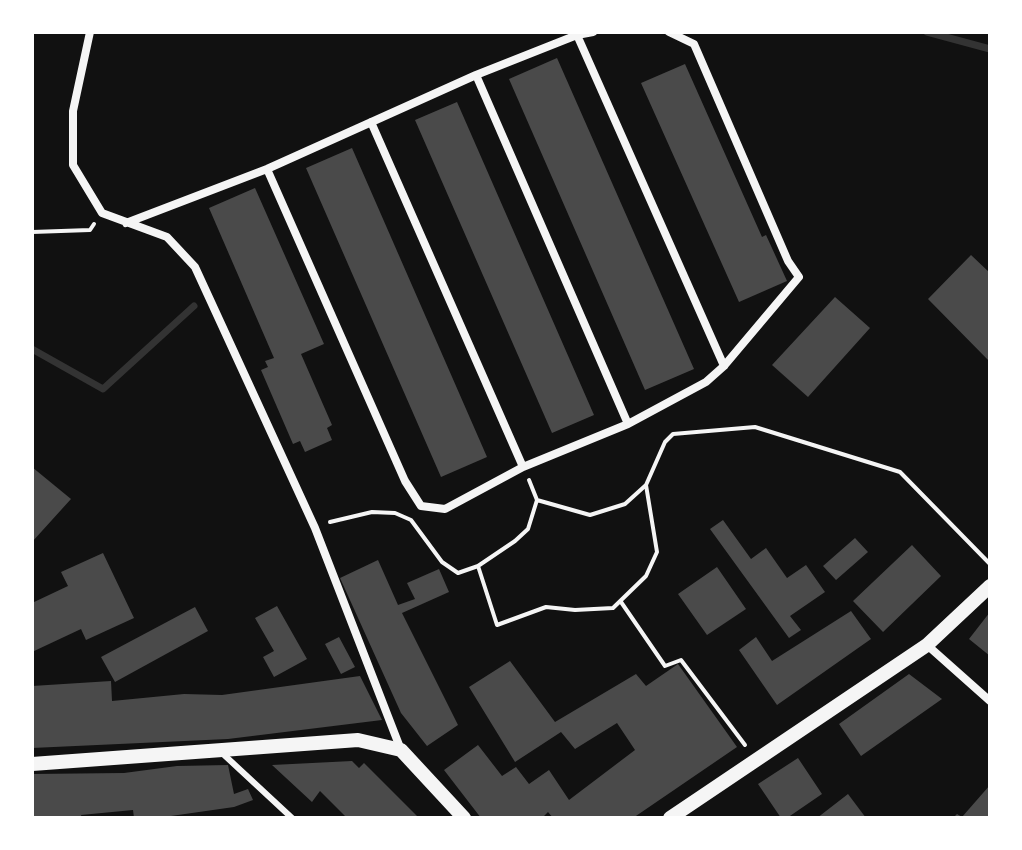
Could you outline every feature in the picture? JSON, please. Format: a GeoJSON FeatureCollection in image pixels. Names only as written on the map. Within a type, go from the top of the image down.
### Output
{"type":"FeatureCollection","features":[{"type":"Feature","properties":{"kind":"street"},"geometry":{"type":"LineString","coordinates":[[90,32],[73,111],[73,165],[102,213],[167,237],[195,267],[315,528],[401,750],[464,818]]}},
{"type":"Feature","properties":{"kind":"street"},"geometry":{"type":"LineString","coordinates":[[125,223],[267,169],[476,75],[577,35],[593,32]]}},
{"type":"Feature","properties":{"kind":"street"},"geometry":{"type":"LineString","coordinates":[[267,169],[405,481],[421,506],[445,509],[523,467],[628,424],[706,382],[724,366],[799,277],[788,261],[694,44],[669,32]]}},
{"type":"Feature","properties":{"kind":"street"},"geometry":{"type":"LineString","coordinates":[[577,35],[724,366]]}},
{"type":"Feature","properties":{"kind":"street"},"geometry":{"type":"LineString","coordinates":[[476,75],[628,424]]}},
{"type":"Feature","properties":{"kind":"street"},"geometry":{"type":"LineString","coordinates":[[371,122],[523,467]]}},
{"type":"Feature","properties":{"kind":"street"},"geometry":{"type":"LineString","coordinates":[[670,818],[927,645],[990,586]]}},
{"type":"Feature","properties":{"kind":"street"},"geometry":{"type":"LineString","coordinates":[[927,645],[990,701]]}},
{"type":"Feature","properties":{"kind":"street"},"geometry":{"type":"LineString","coordinates":[[32,764],[358,740],[401,750]]}},
{"type":"Feature","properties":{"kind":"lane"},"geometry":{"type":"LineString","coordinates":[[220,750],[292,818]]}},
{"type":"Feature","properties":{"kind":"path"},"geometry":{"type":"LineString","coordinates":[[32,232],[90,230],[102,213]]}},
{"type":"Feature","properties":{"kind":"path"},"geometry":{"type":"LineString","coordinates":[[315,528],[372,512],[395,513],[411,520],[442,562],[458,573],[478,566],[528,529],[537,500],[590,515],[625,504],[646,485],[665,442],[673,434],[755,427],[900,472],[990,564]]}},
{"type":"Feature","properties":{"kind":"path"},"geometry":{"type":"LineString","coordinates":[[478,566],[497,625],[546,607],[575,610],[613,608],[646,576],[657,552],[646,485]]}},
{"type":"Feature","properties":{"kind":"path"},"geometry":{"type":"LineString","coordinates":[[621,602],[665,666],[681,660],[751,754]]}},
{"type":"Feature","properties":{"kind":"building"},"geometry":{"type":"Polygon","coordinates":[[[557,58],[694,369],[645,390],[509,79],[557,58]]]}},
{"type":"Feature","properties":{"kind":"building"},"geometry":{"type":"Polygon","coordinates":[[[685,64],[762,237],[766,235],[787,281],[739,302],[641,83],[685,64]]]}},
{"type":"Feature","properties":{"kind":"building"},"geometry":{"type":"Polygon","coordinates":[[[457,102],[594,415],[552,433],[415,120],[457,102]]]}},
{"type":"Feature","properties":{"kind":"building"},"geometry":{"type":"Polygon","coordinates":[[[352,148],[487,457],[441,477],[306,168],[352,148]]]}},
{"type":"Feature","properties":{"kind":"building"},"geometry":{"type":"Polygon","coordinates":[[[255,188],[324,344],[301,354],[332,425],[327,428],[332,440],[305,452],[300,441],[293,444],[261,370],[268,367],[265,361],[274,358],[209,208],[255,188]]]}},
{"type":"Feature","properties":{"kind":"building"},"geometry":{"type":"Polygon","coordinates":[[[971,255],[990,273],[990,362],[928,299],[971,255]]]}},
{"type":"Feature","properties":{"kind":"building"},"geometry":{"type":"Polygon","coordinates":[[[835,297],[870,328],[808,397],[772,365],[835,297]]]}},
{"type":"Feature","properties":{"kind":"building"},"geometry":{"type":"Polygon","coordinates":[[[32,467],[71,499],[32,542],[32,467]]]}},
{"type":"Feature","properties":{"kind":"building"},"geometry":{"type":"Polygon","coordinates":[[[723,520],[751,559],[766,548],[787,578],[806,565],[825,592],[790,616],[801,630],[789,638],[710,529],[723,520]]]}},
{"type":"Feature","properties":{"kind":"building"},"geometry":{"type":"Polygon","coordinates":[[[855,538],[868,552],[836,580],[823,566],[855,538]]]}},
{"type":"Feature","properties":{"kind":"building"},"geometry":{"type":"Polygon","coordinates":[[[912,545],[941,576],[883,632],[853,601],[912,545]]]}},
{"type":"Feature","properties":{"kind":"building"},"geometry":{"type":"Polygon","coordinates":[[[103,553],[134,618],[86,640],[81,629],[32,652],[32,603],[68,586],[61,572],[103,553]]]}},
{"type":"Feature","properties":{"kind":"building"},"geometry":{"type":"Polygon","coordinates":[[[378,560],[398,605],[415,599],[407,583],[439,569],[449,592],[402,613],[458,725],[427,746],[401,713],[340,578],[378,560]]]}},
{"type":"Feature","properties":{"kind":"building"},"geometry":{"type":"Polygon","coordinates":[[[717,567],[746,609],[707,635],[678,594],[717,567]]]}},
{"type":"Feature","properties":{"kind":"building"},"geometry":{"type":"Polygon","coordinates":[[[277,606],[307,659],[274,677],[263,657],[274,651],[255,618],[277,606]]]}},
{"type":"Feature","properties":{"kind":"building"},"geometry":{"type":"Polygon","coordinates":[[[195,607],[208,631],[115,682],[101,657],[195,607]]]}},
{"type":"Feature","properties":{"kind":"building"},"geometry":{"type":"Polygon","coordinates":[[[851,611],[871,639],[777,705],[739,650],[756,637],[772,661],[851,611]]]}},
{"type":"Feature","properties":{"kind":"building"},"geometry":{"type":"Polygon","coordinates":[[[990,612],[990,656],[969,639],[990,612]]]}},
{"type":"Feature","properties":{"kind":"building"},"geometry":{"type":"Polygon","coordinates":[[[339,637],[355,667],[341,674],[325,644],[339,637]]]}},
{"type":"Feature","properties":{"kind":"building"},"geometry":{"type":"Polygon","coordinates":[[[510,661],[555,722],[636,674],[646,686],[678,664],[737,747],[633,818],[553,818],[548,812],[542,818],[481,818],[444,770],[478,745],[502,776],[516,767],[529,784],[549,770],[569,800],[635,750],[617,723],[575,749],[561,732],[515,762],[469,687],[510,661]]]}},
{"type":"Feature","properties":{"kind":"building"},"geometry":{"type":"Polygon","coordinates":[[[909,674],[942,699],[861,756],[839,724],[909,674]]]}},
{"type":"Feature","properties":{"kind":"building"},"geometry":{"type":"Polygon","coordinates":[[[360,676],[382,720],[228,739],[32,748],[32,686],[111,681],[112,701],[184,694],[222,695],[360,676]]]}},
{"type":"Feature","properties":{"kind":"building"},"geometry":{"type":"Polygon","coordinates":[[[798,758],[822,794],[787,818],[781,818],[758,784],[798,758]]]}},
{"type":"Feature","properties":{"kind":"building"},"geometry":{"type":"Polygon","coordinates":[[[352,761],[359,768],[364,763],[419,818],[347,818],[320,791],[312,802],[272,765],[352,761]]]}},
{"type":"Feature","properties":{"kind":"building"},"geometry":{"type":"Polygon","coordinates":[[[228,765],[234,794],[248,789],[253,800],[234,807],[157,818],[134,818],[133,810],[81,815],[82,818],[32,816],[32,774],[124,773],[177,766],[228,765]]]}},
{"type":"Feature","properties":{"kind":"building"},"geometry":{"type":"Polygon","coordinates":[[[990,785],[990,818],[953,818],[957,814],[962,817],[990,785]]]}},
{"type":"Feature","properties":{"kind":"building"},"geometry":{"type":"Polygon","coordinates":[[[848,794],[866,818],[817,818],[848,794]]]}},
{"type":"Feature","properties":{"kind":"waterway"},"geometry":{"type":"LineString","coordinates":[[927,32],[990,49]]}},
{"type":"Feature","properties":{"kind":"waterway"},"geometry":{"type":"LineString","coordinates":[[32,349],[103,389],[194,306]]}}]}
